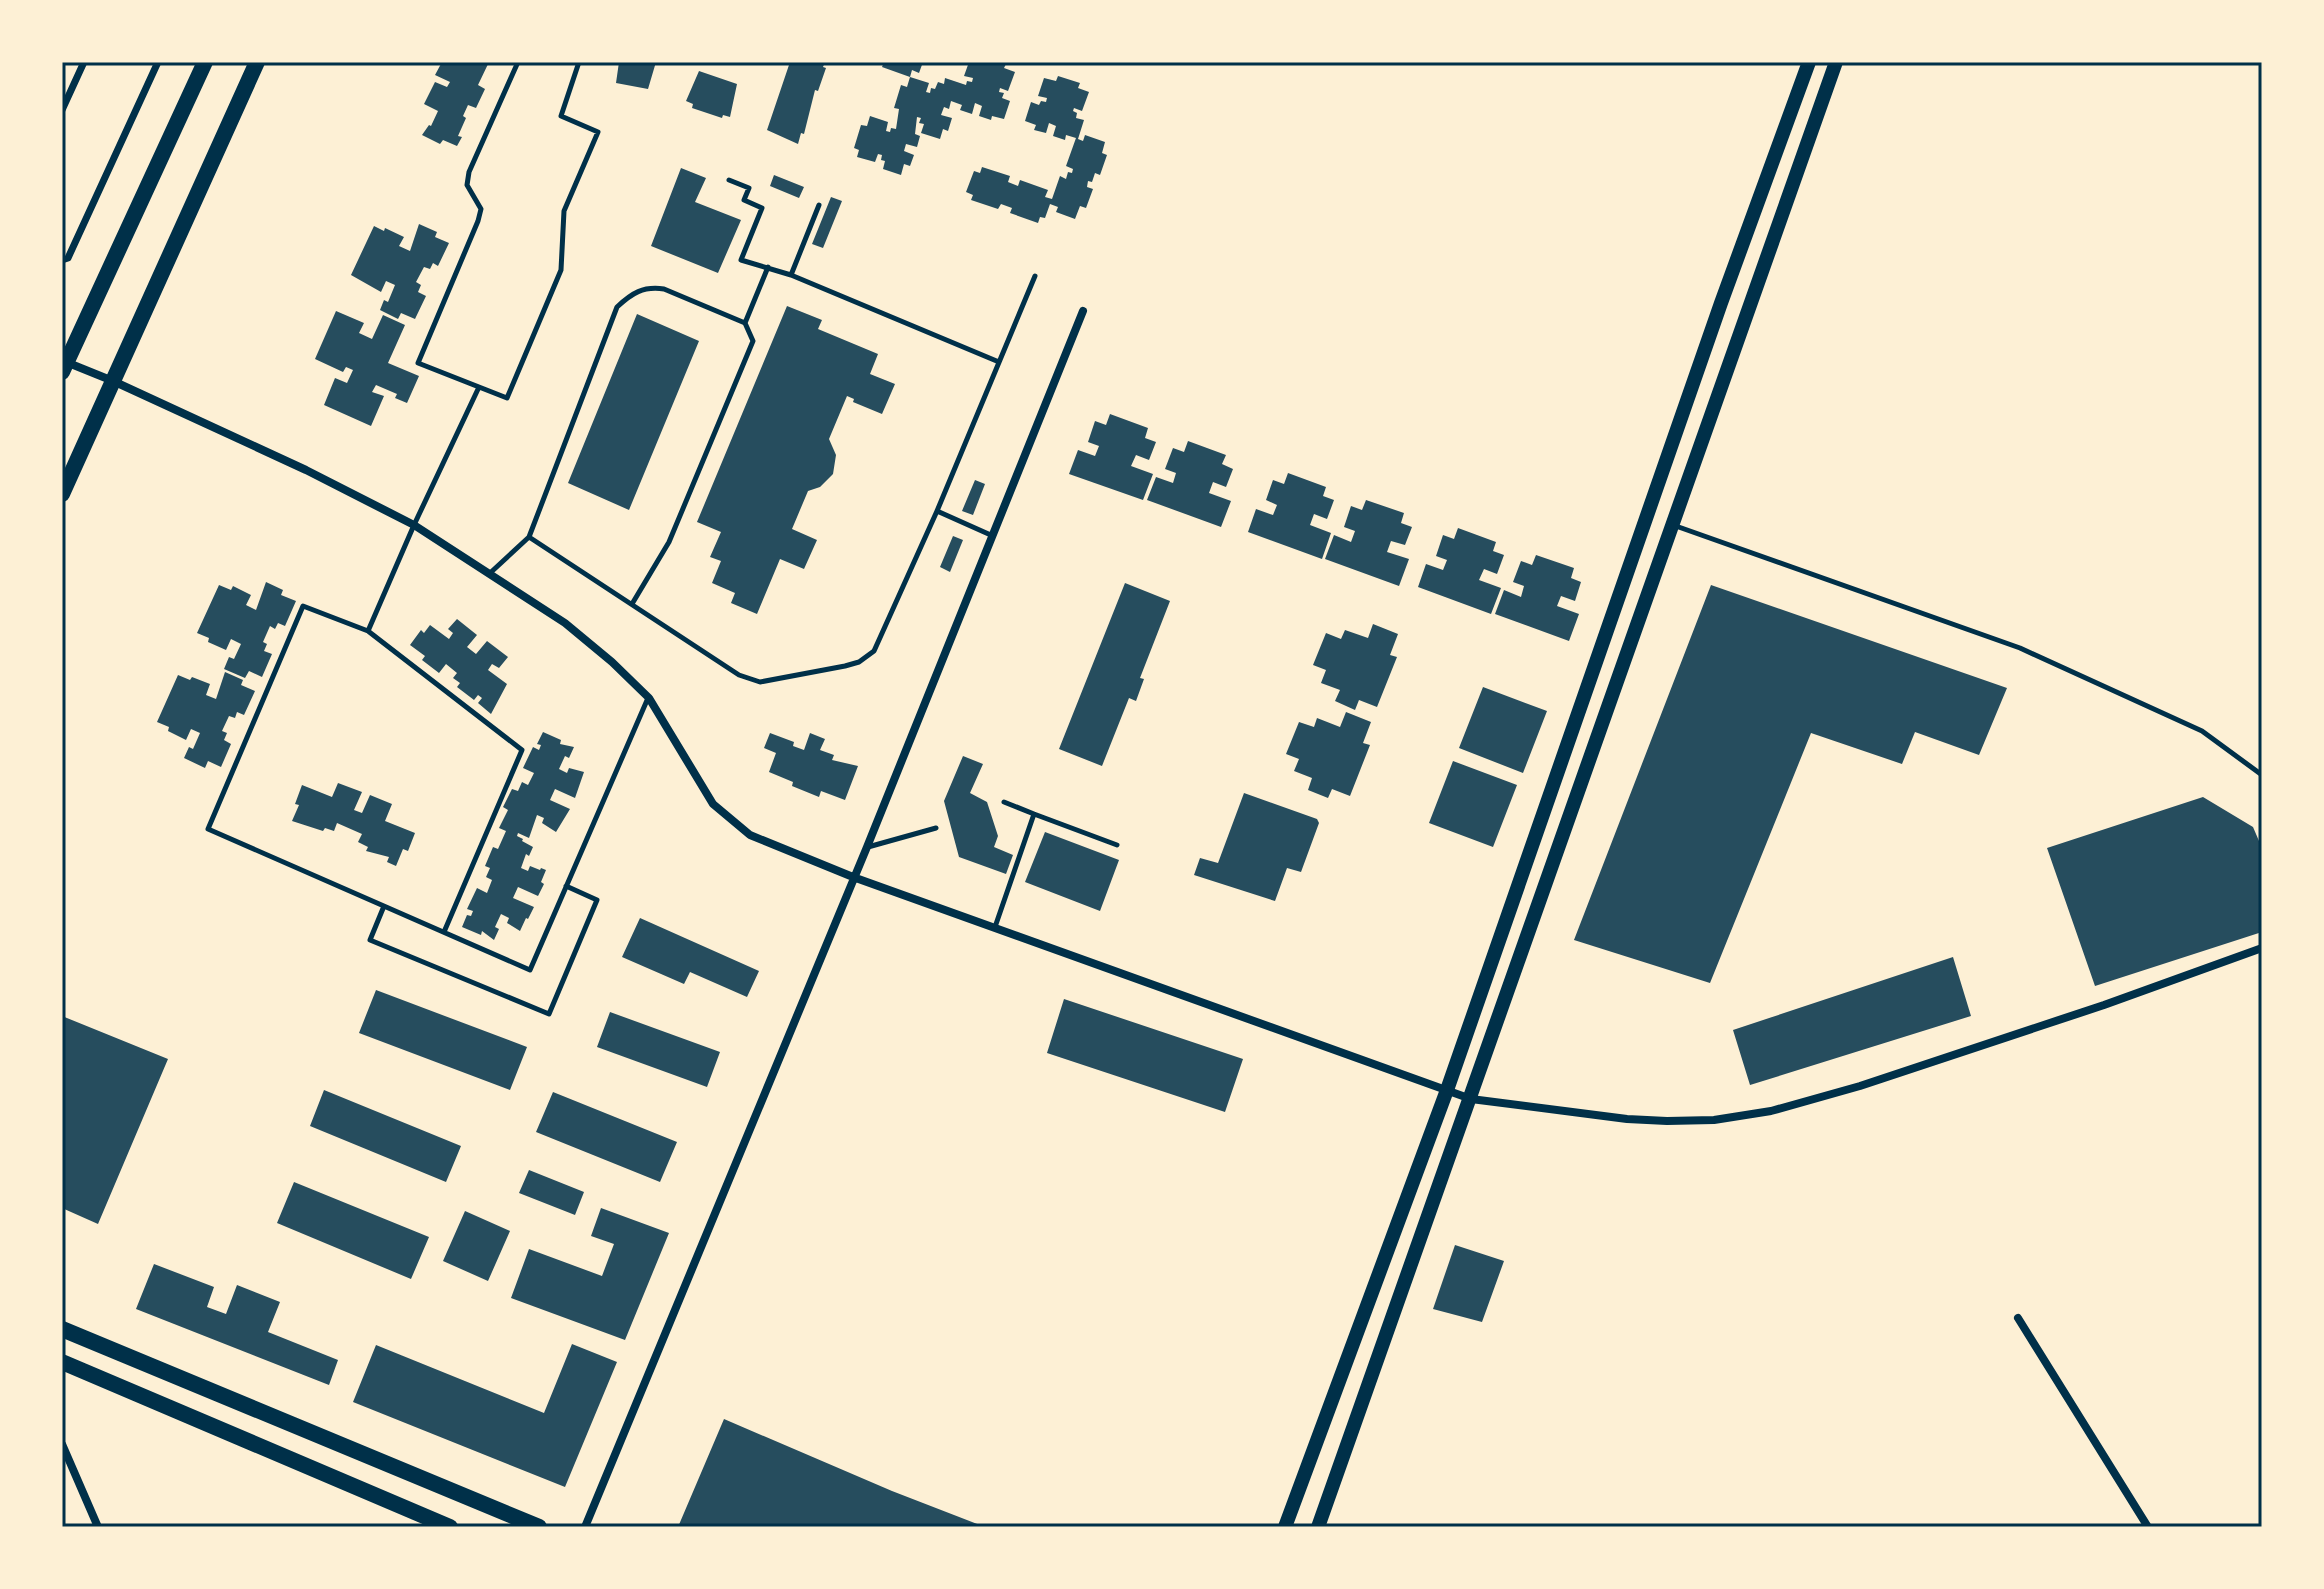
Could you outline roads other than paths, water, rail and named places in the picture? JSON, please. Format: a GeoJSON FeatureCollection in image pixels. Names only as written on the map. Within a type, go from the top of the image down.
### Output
{"type":"FeatureCollection","features":[{"type":"Feature","properties":{"kind":"main road"},"geometry":{"type":"LineString","coordinates":[[64,367],[205,62]]}},
{"type":"Feature","properties":{"kind":"main road"},"geometry":{"type":"LineString","coordinates":[[62,494],[257,62]]}},
{"type":"Feature","properties":{"kind":"main road"},"geometry":{"type":"LineString","coordinates":[[1285,1527],[1447,1090],[1721,303],[1809,62]]}},
{"type":"Feature","properties":{"kind":"main road"},"geometry":{"type":"LineString","coordinates":[[1318,1527],[1836,62]]}},
{"type":"Feature","properties":{"kind":"main road"},"geometry":{"type":"LineString","coordinates":[[62,1329],[539,1527]]}},
{"type":"Feature","properties":{"kind":"main road"},"geometry":{"type":"LineString","coordinates":[[62,1362],[450,1527]]}},
{"type":"Feature","properties":{"kind":"street"},"geometry":{"type":"LineString","coordinates":[[62,110],[84,62]]}},
{"type":"Feature","properties":{"kind":"street"},"geometry":{"type":"LineString","coordinates":[[62,260],[68,258],[158,62]]}},
{"type":"Feature","properties":{"kind":"street"},"geometry":{"type":"LineString","coordinates":[[585,1527],[867,847],[1083,311]]}},
{"type":"Feature","properties":{"kind":"street"},"geometry":{"type":"LineString","coordinates":[[64,367],[113,381],[306,470],[414,525],[565,623],[649,698],[713,804],[750,835],[853,877],[1471,1099],[1627,1119],[1667,1121],[1714,1120],[1771,1111],[1874,1081],[2104,1005],[2262,948]]}},
{"type":"Feature","properties":{"kind":"street"},"geometry":{"type":"LineString","coordinates":[[2018,1318],[2148,1527]]}},
{"type":"Feature","properties":{"kind":"street"},"geometry":{"type":"LineString","coordinates":[[62,1444],[98,1527]]}},
{"type":"Feature","properties":{"kind":"lane"},"geometry":{"type":"LineString","coordinates":[[518,62],[469,172],[467,185],[481,209],[478,221],[418,363],[507,398],[561,270],[564,211],[598,132],[561,116],[579,62]]}},
{"type":"Feature","properties":{"kind":"lane"},"geometry":{"type":"LineString","coordinates":[[729,180],[749,188],[744,200],[762,208],[741,260],[791,275],[999,362]]}},
{"type":"Feature","properties":{"kind":"lane"},"geometry":{"type":"LineString","coordinates":[[791,275],[819,205]]}},
{"type":"Feature","properties":{"kind":"lane"},"geometry":{"type":"LineString","coordinates":[[745,323],[768,267]]}},
{"type":"Feature","properties":{"kind":"lane"},"geometry":{"type":"LineString","coordinates":[[529,537],[690,645],[751,680],[760,682],[845,666],[867,657],[881,641],[1035,276]]}},
{"type":"Feature","properties":{"kind":"lane"},"geometry":{"type":"LineString","coordinates":[[489,574],[529,537],[617,307],[641,290],[652,287],[664,289],[745,323],[753,341],[669,542],[632,604]]}},
{"type":"Feature","properties":{"kind":"lane"},"geometry":{"type":"LineString","coordinates":[[368,631],[479,387]]}},
{"type":"Feature","properties":{"kind":"lane"},"geometry":{"type":"LineString","coordinates":[[937,511],[993,536]]}},
{"type":"Feature","properties":{"kind":"lane"},"geometry":{"type":"LineString","coordinates":[[1672,525],[2020,648],[2202,731],[2262,775]]}},
{"type":"Feature","properties":{"kind":"lane"},"geometry":{"type":"LineString","coordinates":[[444,932],[522,750],[368,631],[303,606],[208,829],[530,970],[649,698]]}},
{"type":"Feature","properties":{"kind":"lane"},"geometry":{"type":"LineString","coordinates":[[1004,802],[1117,845]]}},
{"type":"Feature","properties":{"kind":"lane"},"geometry":{"type":"LineString","coordinates":[[995,927],[1034,814]]}},
{"type":"Feature","properties":{"kind":"lane"},"geometry":{"type":"LineString","coordinates":[[867,847],[936,828]]}},
{"type":"Feature","properties":{"kind":"lane"},"geometry":{"type":"LineString","coordinates":[[384,906],[370,940],[549,1014],[597,900],[566,886]]}}]}
